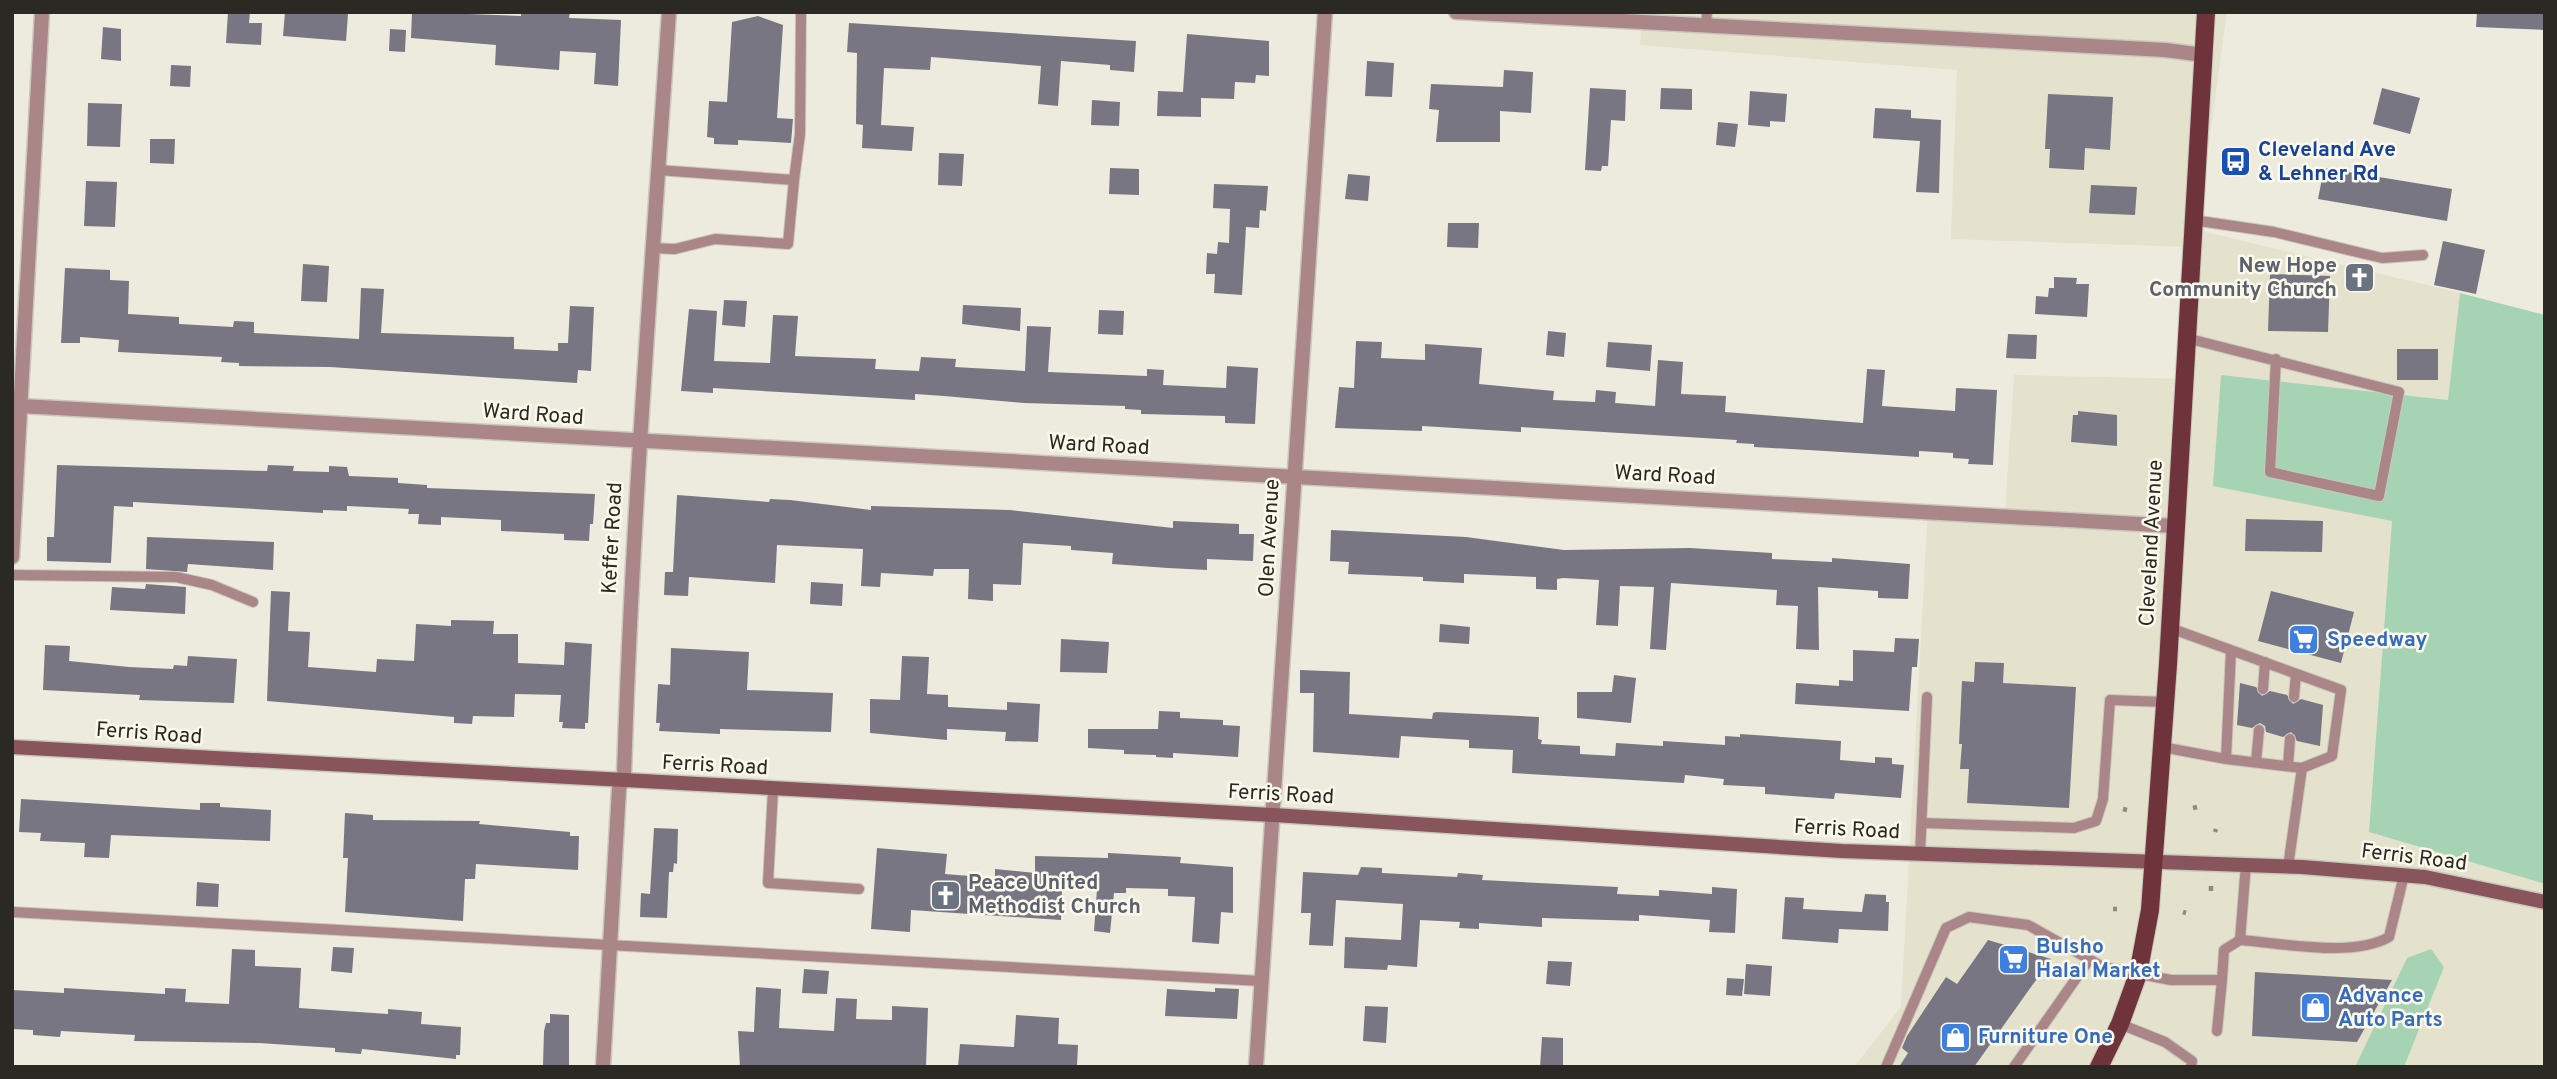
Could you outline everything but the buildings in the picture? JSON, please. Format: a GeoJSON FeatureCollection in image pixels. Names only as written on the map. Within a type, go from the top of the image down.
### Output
{"type":"FeatureCollection","features":[{"type":"Feature","properties":{"kind":"main road","name":"Cleveland Avenue"},"geometry":{"type":"LineString","coordinates":[[2099,1067],[2120,1024],[2138,974],[2149,914],[2170,628],[2206,12]]}},
{"type":"Feature","properties":{"kind":"main road","name":"Ferris Road"},"geometry":{"type":"LineString","coordinates":[[12,747],[621,782],[1274,815],[1920,855],[2246,864],[2404,875],[2545,902]]}},
{"type":"Feature","properties":{"kind":"street"},"geometry":{"type":"LineString","coordinates":[[12,557],[42,12]]}},
{"type":"Feature","properties":{"kind":"street","name":"Keffer Road"},"geometry":{"type":"LineString","coordinates":[[603,1067],[651,248],[669,12]]}},
{"type":"Feature","properties":{"kind":"street","name":"Olen Avenue"},"geometry":{"type":"LineString","coordinates":[[1256,1067],[1325,12]]}},
{"type":"Feature","properties":{"kind":"street"},"geometry":{"type":"LineString","coordinates":[[1456,12],[2165,50],[2204,55]]}},
{"type":"Feature","properties":{"kind":"street","name":"Ward Road"},"geometry":{"type":"LineString","coordinates":[[18,412],[2175,526]]}},
{"type":"Feature","properties":{"kind":"lane"},"geometry":{"type":"LineString","coordinates":[[651,248],[675,249],[715,239],[788,244],[800,134],[801,12]]}},
{"type":"Feature","properties":{"kind":"lane"},"geometry":{"type":"LineString","coordinates":[[1706,27],[1707,12]]}},
{"type":"Feature","properties":{"kind":"lane"},"geometry":{"type":"LineString","coordinates":[[658,170],[794,180]]}},
{"type":"Feature","properties":{"kind":"lane"},"geometry":{"type":"LineString","coordinates":[[2193,220],[2274,232],[2382,258],[2423,255]]}},
{"type":"Feature","properties":{"kind":"lane"},"geometry":{"type":"LineString","coordinates":[[2186,338],[2276,359],[2399,392],[2379,496],[2270,472],[2276,359]]}},
{"type":"Feature","properties":{"kind":"lane"},"geometry":{"type":"LineString","coordinates":[[12,575],[176,577],[212,585],[253,602]]}},
{"type":"Feature","properties":{"kind":"lane"},"geometry":{"type":"LineString","coordinates":[[2162,747],[2226,759],[2302,768],[2332,756],[2342,690],[2170,628]]}},
{"type":"Feature","properties":{"kind":"lane"},"geometry":{"type":"LineString","coordinates":[[2226,759],[2231,650]]}},
{"type":"Feature","properties":{"kind":"lane"},"geometry":{"type":"LineString","coordinates":[[2263,689],[2265,662]]}},
{"type":"Feature","properties":{"kind":"lane"},"geometry":{"type":"LineString","coordinates":[[2294,697],[2296,674]]}},
{"type":"Feature","properties":{"kind":"lane"},"geometry":{"type":"LineString","coordinates":[[1920,855],[1927,697]]}},
{"type":"Feature","properties":{"kind":"lane"},"geometry":{"type":"LineString","coordinates":[[1922,823],[2074,828],[2096,821],[2103,799],[2110,699],[2165,702]]}},
{"type":"Feature","properties":{"kind":"lane"},"geometry":{"type":"LineString","coordinates":[[2256,762],[2259,730]]}},
{"type":"Feature","properties":{"kind":"lane"},"geometry":{"type":"LineString","coordinates":[[2288,766],[2290,739]]}},
{"type":"Feature","properties":{"kind":"lane"},"geometry":{"type":"LineString","coordinates":[[2288,867],[2302,768]]}},
{"type":"Feature","properties":{"kind":"lane"},"geometry":{"type":"LineString","coordinates":[[774,790],[768,883],[859,889]]}},
{"type":"Feature","properties":{"kind":"lane"},"geometry":{"type":"LineString","coordinates":[[2240,940],[2246,864]]}},
{"type":"Feature","properties":{"kind":"lane"},"geometry":{"type":"LineString","coordinates":[[2217,1031],[2224,950],[2240,940],[2355,948],[2375,945],[2389,937],[2404,875]]}},
{"type":"Feature","properties":{"kind":"lane"},"geometry":{"type":"LineString","coordinates":[[12,912],[1261,981]]}},
{"type":"Feature","properties":{"kind":"lane"},"geometry":{"type":"LineString","coordinates":[[1886,1067],[1945,928],[1969,917],[2028,925],[2103,967],[2171,980],[2222,980]]}},
{"type":"Feature","properties":{"kind":"lane"},"geometry":{"type":"LineString","coordinates":[[2014,1067],[2089,960]]}},
{"type":"Feature","properties":{"kind":"lane"},"geometry":{"type":"LineString","coordinates":[[2120,1024],[2165,1042],[2192,1061],[2191,1067]]}},
{"type":"Feature","properties":{"kind":"shaded area"},"geometry":{"type":"Polygon","coordinates":[[[1643,12],[2227,12],[2197,230],[2460,293],[2448,400],[2221,375],[2392,521],[2369,832],[2545,884],[2545,1067],[2404,1067],[2443,967],[2407,958],[2355,1067],[1854,1067],[1901,1007],[1928,508],[2005,512],[2014,375],[2191,379],[2193,247],[1951,239],[1957,70],[1640,45],[1643,12]]]}},
{"type":"Feature","properties":{"kind":"green space"},"geometry":{"type":"Polygon","coordinates":[[[2460,293],[2545,315],[2545,884],[2369,832],[2392,521],[2213,486],[2221,375],[2448,400],[2460,293]]]}},
{"type":"Feature","properties":{"kind":"green space"},"geometry":{"type":"Polygon","coordinates":[[[2431,949],[2444,967],[2404,1067],[2355,1067],[2407,958],[2431,949]]]}},
{"type":"Feature","properties":{"kind":"place","name":"Cleveland Ave & Lehner Rd"},"geometry":{"type":"Point","coordinates":[2235,162]}},
{"type":"Feature","properties":{"kind":"place","name":"New Hope Community Church"},"geometry":{"type":"Point","coordinates":[2360,278]}},
{"type":"Feature","properties":{"kind":"place","name":"Speedway"},"geometry":{"type":"Point","coordinates":[2304,640]}},
{"type":"Feature","properties":{"kind":"place","name":"Peace United Methodist Church"},"geometry":{"type":"Point","coordinates":[945,895]}},
{"type":"Feature","properties":{"kind":"place","name":"Bulsho Halal Market"},"geometry":{"type":"Point","coordinates":[2013,959]}},
{"type":"Feature","properties":{"kind":"place","name":"Advance Auto Parts"},"geometry":{"type":"Point","coordinates":[2315,1008]}},
{"type":"Feature","properties":{"kind":"place","name":"Furniture One"},"geometry":{"type":"Point","coordinates":[1955,1037]}}]}
